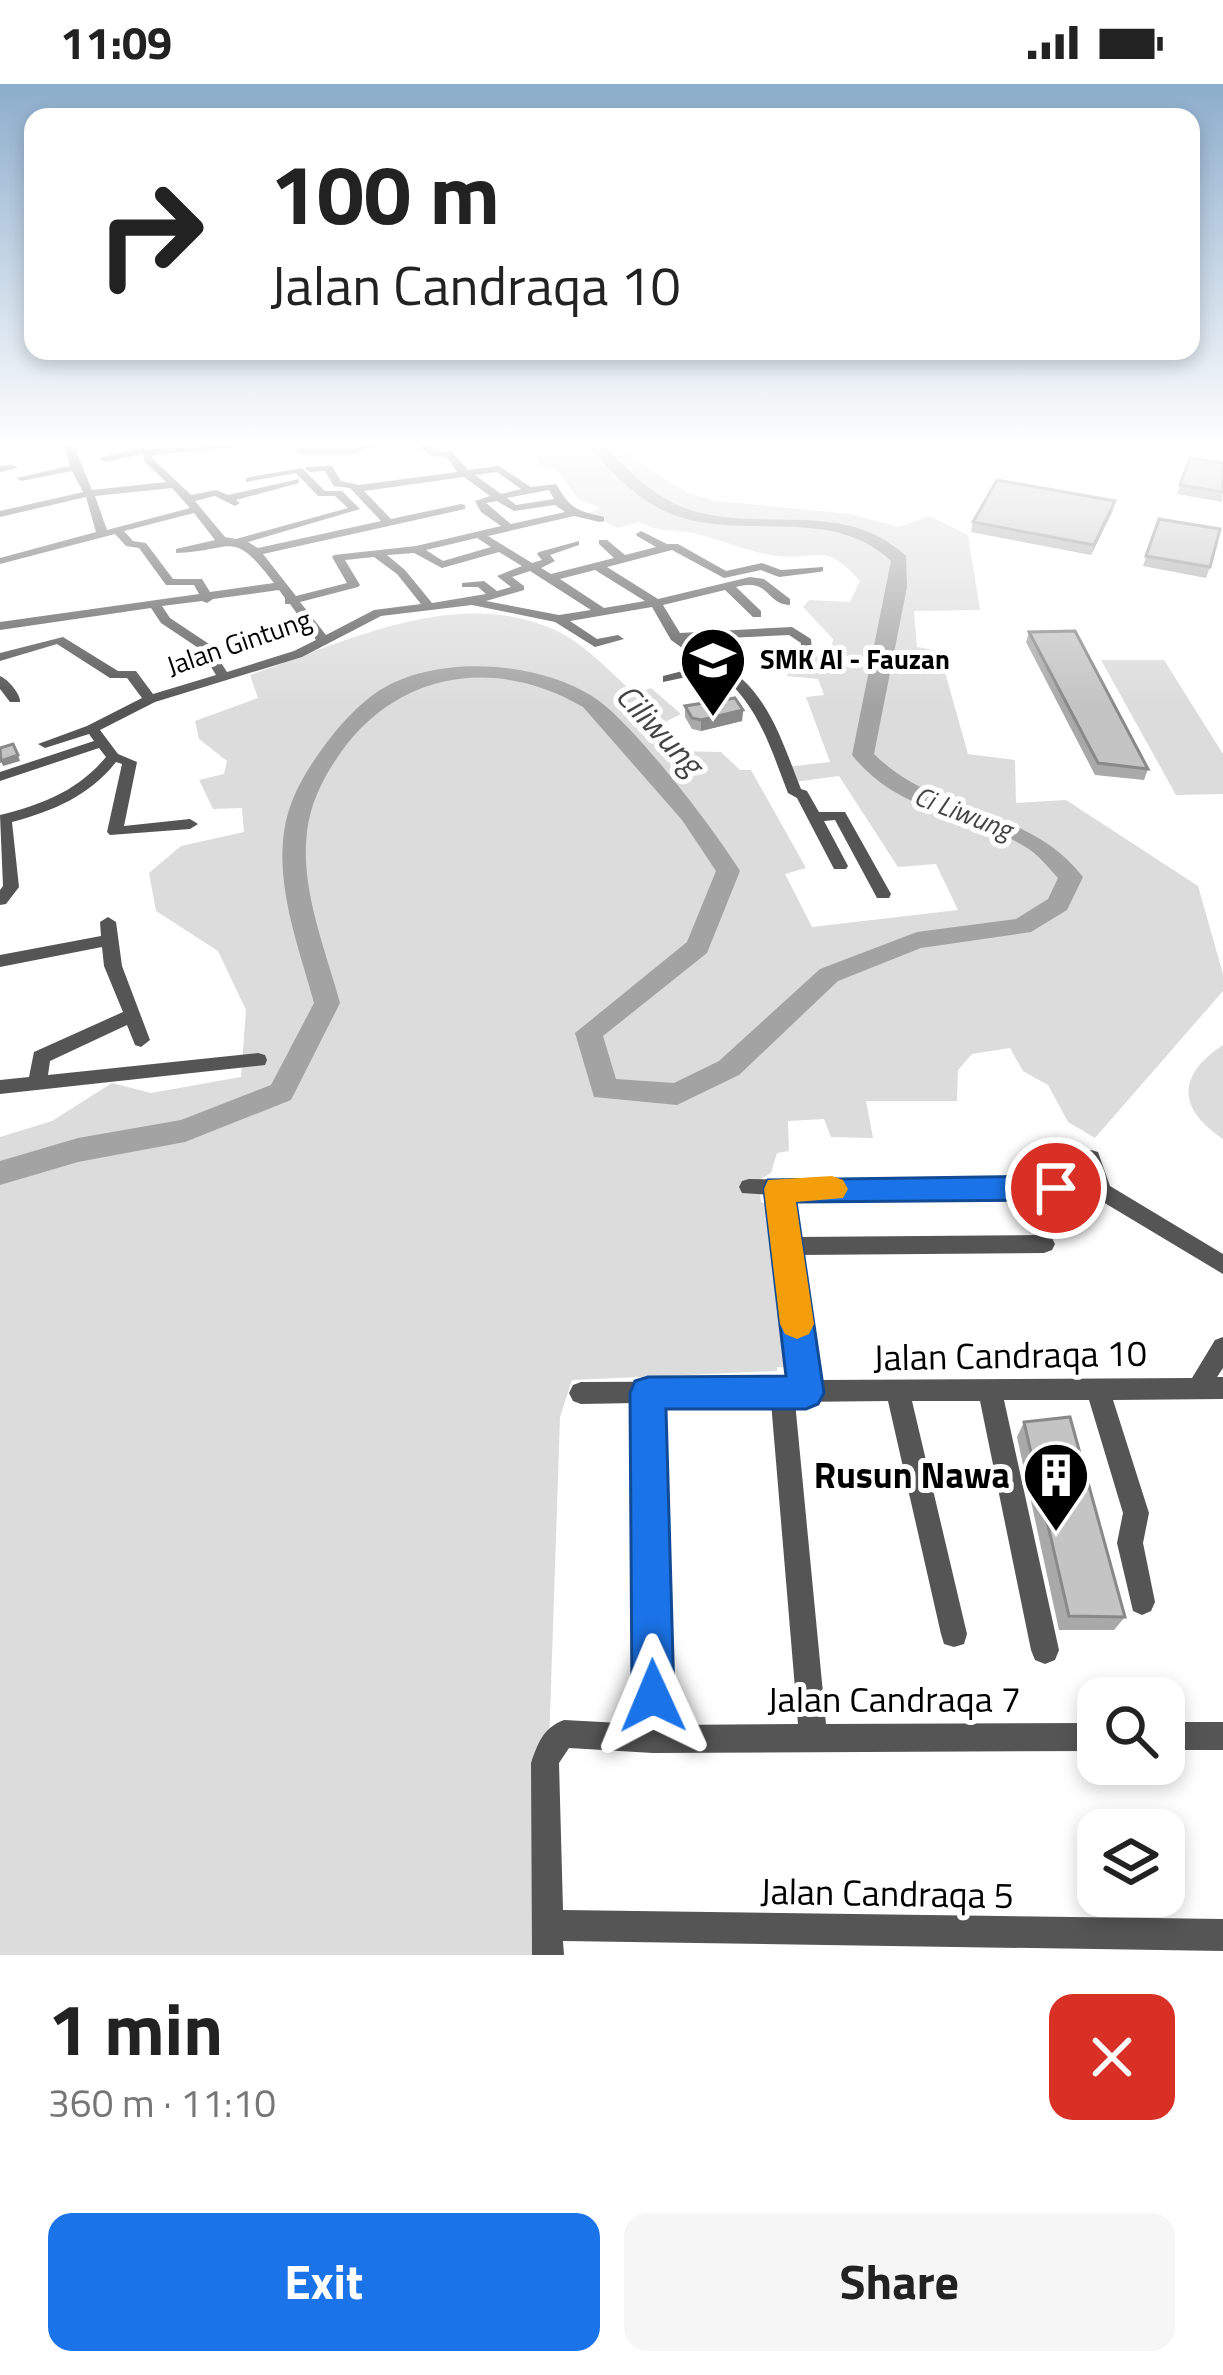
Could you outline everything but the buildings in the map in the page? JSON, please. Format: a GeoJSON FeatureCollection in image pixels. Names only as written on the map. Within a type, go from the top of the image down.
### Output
{"type":"FeatureCollection","features":[{"type":"Feature","properties":{"kind":"street"},"geometry":{"type":"LineString","coordinates":[[102,530],[102,536]]}},
{"type":"Feature","properties":{"kind":"street"},"geometry":{"type":"LineString","coordinates":[[219,530],[231,542],[256,552],[324,641]]}},
{"type":"Feature","properties":{"kind":"street"},"geometry":{"type":"LineString","coordinates":[[180,551],[275,530]]}},
{"type":"Feature","properties":{"kind":"street"},"geometry":{"type":"LineString","coordinates":[[256,552],[351,530]]}},
{"type":"Feature","properties":{"kind":"street"},"geometry":{"type":"LineString","coordinates":[[459,530],[466,537]]}},
{"type":"Feature","properties":{"kind":"street"},"geometry":{"type":"LineString","coordinates":[[290,601],[354,585],[338,556],[360,551],[379,555],[416,549],[430,540],[505,530]]}},
{"type":"Feature","properties":{"kind":"street"},"geometry":{"type":"LineString","coordinates":[[0,561],[118,531],[130,544],[142,545],[170,583],[198,581],[207,598]]}},
{"type":"Feature","properties":{"kind":"street"},"geometry":{"type":"LineString","coordinates":[[641,534],[664,547]]}},
{"type":"Feature","properties":{"kind":"street"},"geometry":{"type":"LineString","coordinates":[[481,536],[553,577],[598,610]]}},
{"type":"Feature","properties":{"kind":"street"},"geometry":{"type":"LineString","coordinates":[[603,542],[622,560]]}},
{"type":"Feature","properties":{"kind":"street","name":"Jalan Gintung"},"geometry":{"type":"LineString","coordinates":[[2,819],[70,797],[102,743],[150,699],[224,679],[324,641],[378,613],[472,602],[520,588],[503,576],[550,560],[543,554],[575,543]]}},
{"type":"Feature","properties":{"kind":"street"},"geometry":{"type":"LineString","coordinates":[[553,577],[676,546],[724,574],[762,566],[779,574],[819,568]]}},
{"type":"Feature","properties":{"kind":"street"},"geometry":{"type":"LineString","coordinates":[[416,549],[442,565],[498,549]]}},
{"type":"Feature","properties":{"kind":"street"},"geometry":{"type":"LineString","coordinates":[[379,555],[401,572],[429,607]]}},
{"type":"Feature","properties":{"kind":"street"},"geometry":{"type":"LineString","coordinates":[[596,565],[656,603],[676,638],[741,685],[762,718],[795,793],[802,794],[840,866]]}},
{"type":"Feature","properties":{"kind":"street"},"geometry":{"type":"LineString","coordinates":[[559,619],[756,580],[786,602]]}},
{"type":"Feature","properties":{"kind":"street"},"geometry":{"type":"LineString","coordinates":[[466,585],[480,583],[494,594]]}},
{"type":"Feature","properties":{"kind":"street"},"geometry":{"type":"LineString","coordinates":[[727,585],[757,614]]}},
{"type":"Feature","properties":{"kind":"street"},"geometry":{"type":"LineString","coordinates":[[6,624],[279,586]]}},
{"type":"Feature","properties":{"kind":"street"},"geometry":{"type":"LineString","coordinates":[[472,602],[559,619],[595,643],[618,638]]}},
{"type":"Feature","properties":{"kind":"street"},"geometry":{"type":"LineString","coordinates":[[156,606],[165,620],[205,647],[224,679]]}},
{"type":"Feature","properties":{"kind":"street"},"geometry":{"type":"LineString","coordinates":[[132,609],[143,622]]}},
{"type":"Feature","properties":{"kind":"street"},"geometry":{"type":"LineString","coordinates":[[676,638],[792,631],[808,642],[806,651]]}},
{"type":"Feature","properties":{"kind":"street"},"geometry":{"type":"LineString","coordinates":[[0,657],[62,641],[116,676],[130,674],[150,699]]}},
{"type":"Feature","properties":{"kind":"street"},"geometry":{"type":"LineString","coordinates":[[668,679],[714,667]]}},
{"type":"Feature","properties":{"kind":"street"},"geometry":{"type":"LineString","coordinates":[[0,680],[15,700]]}},
{"type":"Feature","properties":{"kind":"street"},"geometry":{"type":"LineString","coordinates":[[45,744],[102,743],[130,762],[115,832],[190,824]]}},
{"type":"Feature","properties":{"kind":"street"},"geometry":{"type":"LineString","coordinates":[[0,777],[102,743]]}},
{"type":"Feature","properties":{"kind":"street"},"geometry":{"type":"LineString","coordinates":[[815,817],[840,815],[883,894]]}},
{"type":"Feature","properties":{"kind":"street"},"geometry":{"type":"LineString","coordinates":[[0,900],[11,887],[2,819]]}},
{"type":"Feature","properties":{"kind":"street"},"geometry":{"type":"LineString","coordinates":[[0,961],[108,931],[140,1040]]}},
{"type":"Feature","properties":{"kind":"street"},"geometry":{"type":"LineString","coordinates":[[38,1083],[40,1057],[133,1015]]}},
{"type":"Feature","properties":{"kind":"street"},"geometry":{"type":"LineString","coordinates":[[0,1087],[257,1060]]}},
{"type":"Feature","properties":{"kind":"street"},"geometry":{"type":"LineString","coordinates":[[1056,1188],[1091,1158],[1101,1191]]}},
{"type":"Feature","properties":{"kind":"street"},"geometry":{"type":"LineString","coordinates":[[749,1187],[1101,1191],[1223,1265]]}},
{"type":"Feature","properties":{"kind":"street"},"geometry":{"type":"LineString","coordinates":[[779,1189],[812,1739]]}},
{"type":"Feature","properties":{"kind":"street"},"geometry":{"type":"LineString","coordinates":[[786,1246],[1044,1244]]}},
{"type":"Feature","properties":{"kind":"street"},"geometry":{"type":"LineString","coordinates":[[1211,1388],[1223,1347]]}},
{"type":"Feature","properties":{"kind":"street","name":"Jalan Candraqa 10"},"geometry":{"type":"LineString","coordinates":[[581,1393],[1211,1388]]}},
{"type":"Feature","properties":{"kind":"street"},"geometry":{"type":"LineString","coordinates":[[1098,1390],[1136,1514],[1130,1548],[1142,1601]]}},
{"type":"Feature","properties":{"kind":"street"},"geometry":{"type":"LineString","coordinates":[[898,1392],[954,1634]]}},
{"type":"Feature","properties":{"kind":"street"},"geometry":{"type":"LineString","coordinates":[[990,1392],[1045,1650]]}},
{"type":"Feature","properties":{"kind":"street"},"geometry":{"type":"LineString","coordinates":[[648,1393],[653,1739]]}},
{"type":"Feature","properties":{"kind":"street","name":"Jalan Candraqa 7"},"geometry":{"type":"LineString","coordinates":[[549,1940],[545,1763],[550,1746],[564,1734],[653,1739],[1077,1737]]}},
{"type":"Feature","properties":{"kind":"street"},"geometry":{"type":"LineString","coordinates":[[1185,1736],[1223,1736]]}},
{"type":"Feature","properties":{"kind":"street","name":"Jalan Candraqa 5"},"geometry":{"type":"LineString","coordinates":[[549,1940],[1118,1946],[1223,1935]]}},
{"type":"Feature","properties":{"kind":"shaded area"},"geometry":{"type":"Polygon","coordinates":[[[666,530],[959,530],[968,535],[980,610],[914,611],[917,647],[939,651],[968,754],[1015,760],[1016,803],[1066,800],[1198,886],[1223,974],[1223,991],[1095,1138],[1068,1122],[1048,1085],[1023,1071],[1010,1048],[972,1054],[958,1070],[957,1101],[866,1101],[873,1138],[831,1137],[824,1119],[788,1121],[789,1151],[777,1153],[771,1173],[759,1180],[761,1202],[772,1207],[785,1284],[786,1367],[572,1380],[560,1417],[542,1955],[0,1955],[0,1137],[52,1121],[112,1083],[151,1093],[241,1077],[246,1010],[218,951],[156,911],[149,873],[181,846],[244,832],[242,808],[213,809],[199,780],[224,774],[227,761],[199,739],[195,721],[258,698],[250,675],[361,635],[440,616],[518,618],[566,636],[635,694],[651,688],[681,714],[647,731],[676,751],[721,752],[740,770],[751,770],[806,868],[785,874],[812,927],[958,910],[936,864],[898,867],[839,776],[794,782],[786,767],[830,762],[806,697],[824,695],[818,679],[787,676],[794,656],[830,657],[833,639],[803,607],[809,600],[850,602],[860,581],[829,557],[766,554],[666,530]]]}},
{"type":"Feature","properties":{"kind":"shaded area"},"geometry":{"type":"Polygon","coordinates":[[[1101,660],[1164,660],[1223,754],[1223,794],[1176,795],[1101,660]]]}},
{"type":"Feature","properties":{"kind":"shaded area"},"geometry":{"type":"Polygon","coordinates":[[[1223,1045],[1223,1139],[1197,1116],[1188,1092],[1197,1069],[1223,1045]]]}},
{"type":"Feature","properties":{"kind":"waterway","name":"Ciliwung"},"geometry":{"type":"LineString","coordinates":[[0,1173],[78,1150],[185,1131],[281,1092],[327,1003],[296,880],[301,807],[337,743],[362,715],[410,683],[462,674],[519,677],[546,683],[590,703],[690,816],[728,871],[698,947],[589,1033],[604,1089],[677,1094],[729,1068],[829,975],[917,940],[1022,926],[1058,904],[1071,877],[1040,846],[1005,828],[922,800],[883,775],[863,755],[900,560],[881,542],[854,530]]}},
{"type":"Feature","properties":{"kind":"slow traffic"},"geometry":{"type":"LineString","coordinates":[[797,1324],[779,1189],[832,1189]]}},
{"type":"Feature","properties":{"kind":"place","name":"SMK Al - Fauzan"},"geometry":{"type":"Point","coordinates":[713,719]}},
{"type":"Feature","properties":{"kind":"place","name":"Rusun Nawa"},"geometry":{"type":"Point","coordinates":[1056,1534]}},
{"type":"Feature","properties":{"kind":"route"},"geometry":{"type":"LineString","coordinates":[[653,1696],[648,1393],[806,1393],[779,1189],[1056,1188]]}},
{"type":"Feature","properties":{"kind":"water label","name":"Ci Liwung"},"geometry":{"type":"Point","coordinates":[963,813]}}]}
